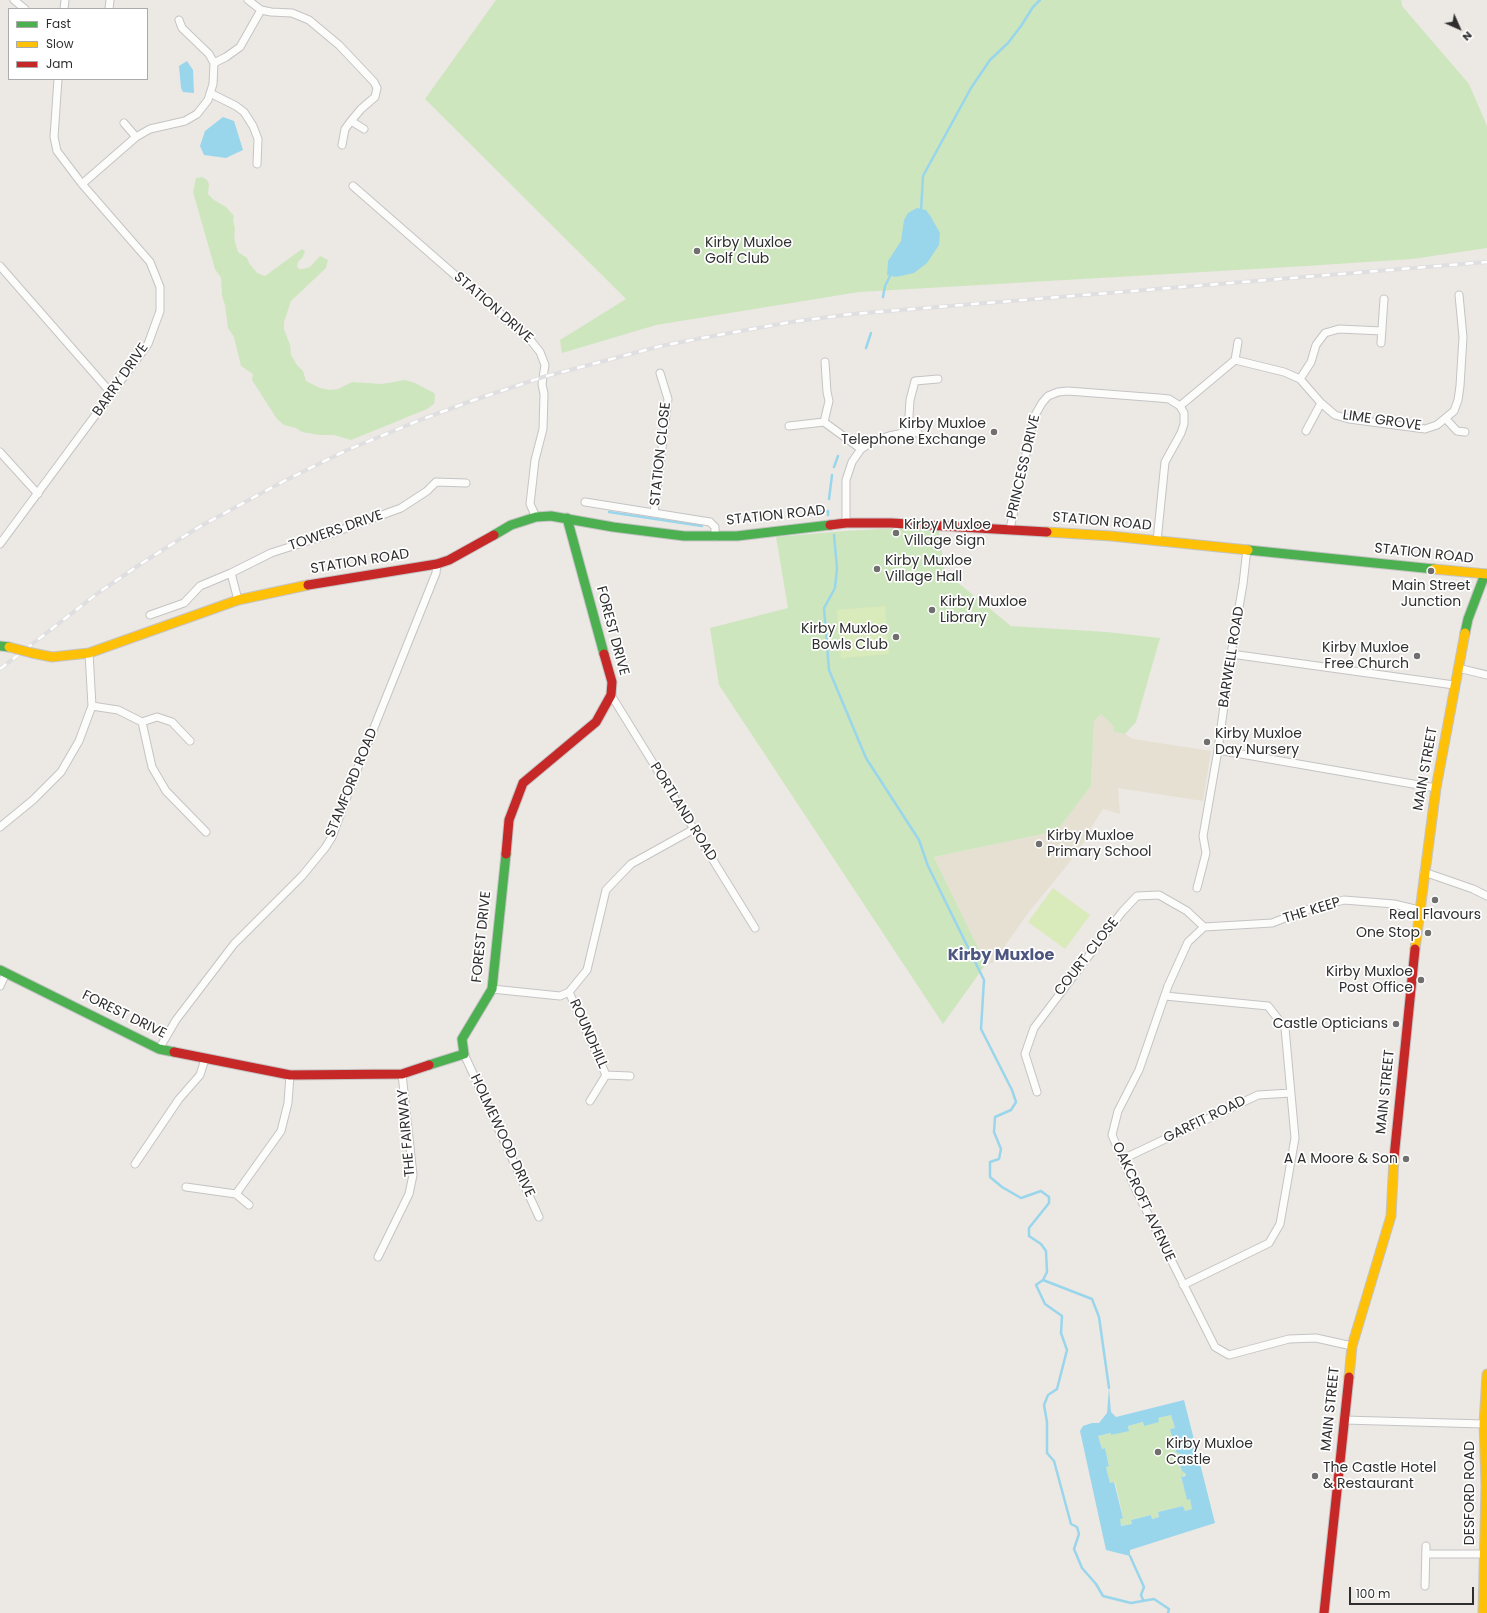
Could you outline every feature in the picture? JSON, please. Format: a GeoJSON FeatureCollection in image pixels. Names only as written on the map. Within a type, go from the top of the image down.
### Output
{"type":"FeatureCollection","features":[{"type":"Feature","properties":{"kind":"street"},"geometry":{"type":"LineString","coordinates":[[14,0],[24,8]]}},
{"type":"Feature","properties":{"kind":"street"},"geometry":{"type":"LineString","coordinates":[[248,0],[261,10],[292,13],[308,20],[339,45],[374,82],[377,88],[375,96],[361,108],[345,129],[342,144]]}},
{"type":"Feature","properties":{"kind":"street"},"geometry":{"type":"LineString","coordinates":[[214,63],[240,48],[261,10]]}},
{"type":"Feature","properties":{"kind":"street"},"geometry":{"type":"LineString","coordinates":[[82,184],[136,137],[150,129],[185,121],[197,114],[208,100],[213,84],[214,63],[209,54],[182,28],[179,20]]}},
{"type":"Feature","properties":{"kind":"street","name":"BARRY DRIVE"},"geometry":{"type":"LineString","coordinates":[[0,544],[148,344],[160,311],[160,287],[150,262],[82,184],[57,151],[54,137],[58,80]]}},
{"type":"Feature","properties":{"kind":"street"},"geometry":{"type":"LineString","coordinates":[[210,93],[236,106],[244,112],[258,139],[257,164]]}},
{"type":"Feature","properties":{"kind":"street"},"geometry":{"type":"LineString","coordinates":[[351,121],[364,129]]}},
{"type":"Feature","properties":{"kind":"street"},"geometry":{"type":"LineString","coordinates":[[124,123],[136,137]]}},
{"type":"Feature","properties":{"kind":"street","name":"STATION DRIVE"},"geometry":{"type":"LineString","coordinates":[[353,186],[456,276],[487,300],[512,326],[528,337],[540,352],[545,365],[542,384],[544,394],[543,429],[536,460],[530,504],[536,517]]}},
{"type":"Feature","properties":{"kind":"street"},"geometry":{"type":"LineString","coordinates":[[0,266],[112,394]]}},
{"type":"Feature","properties":{"kind":"street","name":"LIME GROVE"},"geometry":{"type":"LineString","coordinates":[[1235,360],[1284,372],[1300,379],[1320,404],[1335,415],[1349,419],[1425,429],[1437,425],[1446,418],[1454,410],[1458,400],[1463,337],[1459,295]]}},
{"type":"Feature","properties":{"kind":"street"},"geometry":{"type":"LineString","coordinates":[[1381,342],[1384,299]]}},
{"type":"Feature","properties":{"kind":"street"},"geometry":{"type":"LineString","coordinates":[[1300,379],[1311,362],[1316,345],[1325,333],[1339,329],[1382,331]]}},
{"type":"Feature","properties":{"kind":"street"},"geometry":{"type":"LineString","coordinates":[[1157,541],[1165,462],[1182,432],[1184,424],[1184,413],[1180,406],[1235,360],[1238,342]]}},
{"type":"Feature","properties":{"kind":"street"},"geometry":{"type":"LineString","coordinates":[[824,422],[829,401],[825,362]]}},
{"type":"Feature","properties":{"kind":"street","name":"STATION CLOSE"},"geometry":{"type":"LineString","coordinates":[[654,513],[668,399],[660,373]]}},
{"type":"Feature","properties":{"kind":"street"},"geometry":{"type":"LineString","coordinates":[[908,432],[910,400],[915,381],[938,379]]}},
{"type":"Feature","properties":{"kind":"street","name":"PRINCESS DRIVE"},"geometry":{"type":"LineString","coordinates":[[1010,529],[1034,417],[1048,396],[1068,390],[1169,399],[1180,406]]}},
{"type":"Feature","properties":{"kind":"street"},"geometry":{"type":"LineString","coordinates":[[1306,431],[1320,404]]}},
{"type":"Feature","properties":{"kind":"street"},"geometry":{"type":"LineString","coordinates":[[1446,418],[1457,431],[1465,432]]}},
{"type":"Feature","properties":{"kind":"street"},"geometry":{"type":"LineString","coordinates":[[789,426],[824,422],[861,449]]}},
{"type":"Feature","properties":{"kind":"street"},"geometry":{"type":"LineString","coordinates":[[846,523],[846,480],[852,462],[861,449],[879,439],[908,432],[918,433]]}},
{"type":"Feature","properties":{"kind":"street"},"geometry":{"type":"LineString","coordinates":[[0,452],[38,494]]}},
{"type":"Feature","properties":{"kind":"street","name":"TOWERS DRIVE"},"geometry":{"type":"LineString","coordinates":[[150,615],[184,603],[200,586],[231,573],[271,553],[333,533],[401,508],[427,491],[436,482],[466,484]]}},
{"type":"Feature","properties":{"kind":"street","name":"STATION ROAD"},"geometry":{"type":"LineString","coordinates":[[585,502],[710,522],[715,527],[715,537]]}},
{"type":"Feature","properties":{"kind":"street","name":"STATION ROAD"},"geometry":{"type":"LineString","coordinates":[[4,646],[52,657],[89,653],[238,600],[302,586],[437,564],[449,560],[511,525],[536,517],[552,516],[612,527],[684,536],[715,537],[737,536],[846,523],[891,523],[1010,529],[1157,541],[1486,574]]}},
{"type":"Feature","properties":{"kind":"street","name":"FOREST DRIVE"},"geometry":{"type":"LineString","coordinates":[[3,971],[159,1049],[290,1075],[402,1074],[464,1054],[462,1039],[492,989],[509,820],[523,783],[596,722],[611,695],[612,682],[568,518]]}},
{"type":"Feature","properties":{"kind":"street","name":"BARWELL ROAD"},"geometry":{"type":"LineString","coordinates":[[1197,888],[1206,853],[1202,836],[1218,750],[1247,550]]}},
{"type":"Feature","properties":{"kind":"street","name":"STAMFORD ROAD"},"geometry":{"type":"LineString","coordinates":[[159,1049],[176,1020],[234,944],[302,876],[332,837],[355,775],[436,573],[437,564]]}},
{"type":"Feature","properties":{"kind":"street"},"geometry":{"type":"LineString","coordinates":[[231,573],[238,600]]}},
{"type":"Feature","properties":{"kind":"street","name":"MAIN STREET"},"geometry":{"type":"LineString","coordinates":[[1324,1613],[1352,1346],[1391,1216],[1394,1161],[1419,910],[1436,788],[1454,686],[1468,619],[1486,574]]}},
{"type":"Feature","properties":{"kind":"street"},"geometry":{"type":"LineString","coordinates":[[0,827],[33,800],[61,772],[79,741],[92,706],[89,653]]}},
{"type":"Feature","properties":{"kind":"street"},"geometry":{"type":"LineString","coordinates":[[1231,654],[1454,686]]}},
{"type":"Feature","properties":{"kind":"street"},"geometry":{"type":"LineString","coordinates":[[1458,668],[1487,675]]}},
{"type":"Feature","properties":{"kind":"street","name":"PORTLAND ROAD"},"geometry":{"type":"LineString","coordinates":[[611,695],[755,928]]}},
{"type":"Feature","properties":{"kind":"street"},"geometry":{"type":"LineString","coordinates":[[92,706],[118,710],[142,722],[157,717],[172,722],[190,741]]}},
{"type":"Feature","properties":{"kind":"street"},"geometry":{"type":"LineString","coordinates":[[142,722],[152,767],[166,791],[206,832]]}},
{"type":"Feature","properties":{"kind":"street"},"geometry":{"type":"LineString","coordinates":[[1218,750],[1436,788]]}},
{"type":"Feature","properties":{"kind":"street"},"geometry":{"type":"LineString","coordinates":[[492,989],[560,996],[569,992],[587,970],[606,890],[631,864],[694,829]]}},
{"type":"Feature","properties":{"kind":"street"},"geometry":{"type":"LineString","coordinates":[[1424,872],[1473,889],[1487,896]]}},
{"type":"Feature","properties":{"kind":"street","name":"COURT CLOSE"},"geometry":{"type":"LineString","coordinates":[[1037,1092],[1026,1054],[1034,1028],[1122,912],[1137,896],[1159,895],[1187,911],[1204,928]]}},
{"type":"Feature","properties":{"kind":"street","name":"THE KEEP"},"geometry":{"type":"LineString","coordinates":[[1204,928],[1272,923],[1306,910],[1344,900],[1387,903],[1419,910]]}},
{"type":"Feature","properties":{"kind":"street","name":"OAKCROFT AVENUE"},"geometry":{"type":"LineString","coordinates":[[1204,928],[1188,942],[1165,996],[1139,1070],[1118,1111],[1112,1135],[1214,1347],[1229,1355],[1289,1339],[1316,1338],[1352,1346]]}},
{"type":"Feature","properties":{"kind":"street"},"geometry":{"type":"LineString","coordinates":[[0,986],[3,971]]}},
{"type":"Feature","properties":{"kind":"street","name":"ROUNDHILL"},"geometry":{"type":"LineString","coordinates":[[569,992],[606,1075]]}},
{"type":"Feature","properties":{"kind":"street"},"geometry":{"type":"LineString","coordinates":[[1165,996],[1268,1006],[1285,1028],[1295,1138],[1280,1224],[1269,1243],[1183,1285]]}},
{"type":"Feature","properties":{"kind":"street","name":"HOLMEWOOD DRIVE"},"geometry":{"type":"LineString","coordinates":[[464,1054],[539,1217]]}},
{"type":"Feature","properties":{"kind":"street"},"geometry":{"type":"LineString","coordinates":[[135,1164],[179,1099],[200,1075],[205,1058]]}},
{"type":"Feature","properties":{"kind":"street","name":"THE FAIRWAY"},"geometry":{"type":"LineString","coordinates":[[378,1258],[409,1194],[413,1175],[402,1074]]}},
{"type":"Feature","properties":{"kind":"street"},"geometry":{"type":"LineString","coordinates":[[236,1194],[281,1131],[288,1104],[290,1075]]}},
{"type":"Feature","properties":{"kind":"street","name":"ROUNDHILL"},"geometry":{"type":"LineString","coordinates":[[606,1075],[630,1076]]}},
{"type":"Feature","properties":{"kind":"street","name":"ROUNDHILL"},"geometry":{"type":"LineString","coordinates":[[590,1101],[606,1075]]}},
{"type":"Feature","properties":{"kind":"street","name":"GARFIT ROAD"},"geometry":{"type":"LineString","coordinates":[[1123,1159],[1258,1095],[1291,1093]]}},
{"type":"Feature","properties":{"kind":"street"},"geometry":{"type":"LineString","coordinates":[[186,1187],[236,1194],[248,1206]]}},
{"type":"Feature","properties":{"kind":"street","name":"DESFORD ROAD"},"geometry":{"type":"LineString","coordinates":[[1483,1613],[1486,1486],[1484,1424],[1487,1374]]}},
{"type":"Feature","properties":{"kind":"street"},"geometry":{"type":"LineString","coordinates":[[1344,1420],[1484,1424]]}},
{"type":"Feature","properties":{"kind":"street"},"geometry":{"type":"LineString","coordinates":[[1425,1586],[1426,1546]]}},
{"type":"Feature","properties":{"kind":"street"},"geometry":{"type":"LineString","coordinates":[[1426,1554],[1484,1554]]}},
{"type":"Feature","properties":{"kind":"shaded area","name":"Kirby Muxloe Primary School"},"geometry":{"type":"Polygon","coordinates":[[[1101,714],[1114,727],[1114,732],[1125,734],[1133,739],[1211,751],[1203,801],[1118,788],[1120,814],[1103,809],[1090,829],[1093,830],[1069,863],[1028,913],[993,963],[986,964],[934,857],[1057,831],[1091,786],[1094,721],[1101,714]]]}},
{"type":"Feature","properties":{"kind":"green space","name":"Kirby Muxloe Golf Club"},"geometry":{"type":"Polygon","coordinates":[[[496,0],[1401,0],[1402,6],[1469,84],[1487,126],[1487,248],[1412,259],[859,292],[656,325],[562,353],[560,340],[626,299],[425,99],[496,0]]]}},
{"type":"Feature","properties":{"kind":"green space"},"geometry":{"type":"Polygon","coordinates":[[[202,177],[207,180],[209,184],[208,194],[214,200],[226,207],[234,216],[234,238],[238,252],[247,258],[257,273],[265,276],[302,249],[305,251],[303,257],[298,262],[297,266],[299,269],[310,267],[320,256],[328,260],[326,268],[291,301],[284,322],[284,329],[290,345],[291,355],[303,371],[306,381],[320,388],[330,390],[338,389],[352,382],[382,384],[405,380],[415,383],[434,393],[434,404],[427,409],[351,440],[334,435],[319,435],[302,432],[296,428],[284,425],[277,419],[252,380],[253,374],[241,366],[234,337],[228,328],[225,305],[222,296],[221,278],[215,269],[193,192],[196,178],[202,177]]]}},
{"type":"Feature","properties":{"kind":"green space"},"geometry":{"type":"Polygon","coordinates":[[[938,526],[945,572],[1011,626],[1107,632],[1160,638],[1136,722],[1125,734],[1114,732],[1114,727],[1101,714],[1094,721],[1091,786],[1057,831],[934,857],[986,964],[943,1024],[719,685],[710,628],[788,608],[776,537],[845,531],[938,526]]]}},
{"type":"Feature","properties":{"kind":"green space"},"geometry":{"type":"Polygon","coordinates":[[[885,606],[889,654],[841,658],[837,610],[885,606]]]}},
{"type":"Feature","properties":{"kind":"green space"},"geometry":{"type":"Polygon","coordinates":[[[1053,888],[1090,915],[1065,949],[1028,922],[1053,888]]]}},
{"type":"Feature","properties":{"kind":"green space"},"geometry":{"type":"Polygon","coordinates":[[[1171,1415],[1175,1428],[1170,1429],[1176,1452],[1182,1456],[1178,1460],[1182,1471],[1186,1473],[1183,1477],[1181,1477],[1187,1499],[1190,1499],[1193,1509],[1185,1511],[1183,1506],[1158,1512],[1159,1517],[1152,1519],[1151,1515],[1131,1520],[1132,1524],[1121,1526],[1119,1519],[1123,1517],[1115,1482],[1110,1483],[1106,1467],[1109,1465],[1105,1448],[1102,1449],[1098,1436],[1111,1433],[1111,1435],[1129,1430],[1128,1426],[1143,1422],[1144,1426],[1158,1418],[1171,1415]]]}},
{"type":"Feature","properties":{"kind":"water"},"geometry":{"type":"Polygon","coordinates":[[[187,61],[193,70],[194,93],[183,92],[181,88],[179,66],[187,61]]]}},
{"type":"Feature","properties":{"kind":"water"},"geometry":{"type":"Polygon","coordinates":[[[223,117],[234,121],[243,150],[226,158],[204,155],[200,146],[205,131],[223,117]]]}},
{"type":"Feature","properties":{"kind":"water"},"geometry":{"type":"Polygon","coordinates":[[[917,208],[926,210],[931,217],[940,233],[939,245],[927,263],[914,273],[896,277],[887,275],[888,261],[901,241],[904,220],[908,213],[917,208]]]}},
{"type":"Feature","properties":{"kind":"water"},"geometry":{"type":"Polygon","coordinates":[[[1109,1388],[1111,1412],[1116,1417],[1184,1400],[1215,1523],[1130,1550],[1130,1556],[1106,1550],[1080,1431],[1083,1426],[1092,1423],[1099,1423],[1107,1413],[1109,1388]],[[1171,1415],[1158,1418],[1159,1422],[1144,1426],[1143,1422],[1128,1426],[1129,1431],[1098,1436],[1102,1449],[1105,1448],[1109,1466],[1106,1467],[1110,1483],[1114,1482],[1123,1518],[1120,1519],[1121,1526],[1132,1524],[1131,1520],[1151,1515],[1152,1519],[1159,1517],[1158,1512],[1183,1506],[1185,1511],[1192,1509],[1190,1499],[1187,1500],[1181,1476],[1184,1477],[1186,1474],[1182,1471],[1178,1460],[1182,1456],[1176,1452],[1170,1429],[1175,1428],[1171,1415]]]}},
{"type":"Feature","properties":{"kind":"waterway"},"geometry":{"type":"LineString","coordinates":[[921,211],[923,176],[971,88],[990,60],[1008,43],[1033,7],[1040,0]]}},
{"type":"Feature","properties":{"kind":"waterway"},"geometry":{"type":"LineString","coordinates":[[883,297],[885,286],[891,274]]}},
{"type":"Feature","properties":{"kind":"waterway"},"geometry":{"type":"LineString","coordinates":[[866,348],[871,333]]}},
{"type":"Feature","properties":{"kind":"waterway"},"geometry":{"type":"LineString","coordinates":[[834,467],[838,456]]}},
{"type":"Feature","properties":{"kind":"waterway"},"geometry":{"type":"LineString","coordinates":[[829,499],[832,475]]}},
{"type":"Feature","properties":{"kind":"waterway"},"geometry":{"type":"LineString","coordinates":[[819,512],[828,511],[828,515]]}},
{"type":"Feature","properties":{"kind":"waterway"},"geometry":{"type":"LineString","coordinates":[[609,512],[702,526]]}},
{"type":"Feature","properties":{"kind":"waterway"},"geometry":{"type":"LineString","coordinates":[[834,535],[837,568],[835,588],[824,608],[829,670],[866,758],[919,840],[928,866],[984,980],[981,1029],[1012,1090],[1016,1102],[1011,1110],[995,1117],[994,1132],[1001,1149],[999,1159],[990,1162],[990,1177],[1002,1187],[1021,1198],[1041,1191],[1049,1197],[1049,1203],[1029,1228],[1029,1236],[1041,1244],[1046,1251],[1047,1272],[1043,1280],[1036,1285],[1045,1304],[1062,1316],[1061,1333],[1067,1350],[1057,1389],[1048,1395],[1044,1405],[1047,1422],[1047,1453],[1054,1461],[1071,1524],[1077,1527],[1079,1534],[1074,1549],[1082,1568],[1096,1584],[1103,1596],[1131,1603],[1154,1599],[1169,1609],[1168,1613]]}},
{"type":"Feature","properties":{"kind":"waterway"},"geometry":{"type":"LineString","coordinates":[[1043,1280],[1092,1299],[1099,1317],[1109,1388]]}},
{"type":"Feature","properties":{"kind":"waterway"},"geometry":{"type":"LineString","coordinates":[[1130,1556],[1144,1587],[1141,1595],[1143,1600]]}},
{"type":"Feature","properties":{"kind":"railway"},"geometry":{"type":"LineString","coordinates":[[0,669],[98,593],[139,565],[199,527],[284,481],[345,451],[420,420],[543,377],[661,346],[791,322],[852,314],[1487,262]]}},
{"type":"Feature","properties":{"kind":"traffic: fast"},"geometry":{"type":"LineString","coordinates":[[494,535],[511,525],[536,517],[551,516],[613,527],[684,536],[737,536],[830,525]]}},
{"type":"Feature","properties":{"kind":"traffic: fast"},"geometry":{"type":"LineString","coordinates":[[567,518],[604,654]]}},
{"type":"Feature","properties":{"kind":"traffic: fast"},"geometry":{"type":"LineString","coordinates":[[1248,550],[1434,569]]}},
{"type":"Feature","properties":{"kind":"traffic: fast"},"geometry":{"type":"LineString","coordinates":[[1465,633],[1468,619],[1485,574]]}},
{"type":"Feature","properties":{"kind":"traffic: fast"},"geometry":{"type":"LineString","coordinates":[[0,646],[9,647]]}},
{"type":"Feature","properties":{"kind":"traffic: fast"},"geometry":{"type":"LineString","coordinates":[[429,1065],[464,1054],[462,1039],[492,989],[506,854]]}},
{"type":"Feature","properties":{"kind":"traffic: fast"},"geometry":{"type":"LineString","coordinates":[[0,970],[159,1049],[174,1052]]}},
{"type":"Feature","properties":{"kind":"traffic: slow"},"geometry":{"type":"LineString","coordinates":[[1047,532],[1111,536],[1248,550]]}},
{"type":"Feature","properties":{"kind":"traffic: slow"},"geometry":{"type":"LineString","coordinates":[[1434,569],[1487,574]]}},
{"type":"Feature","properties":{"kind":"traffic: slow"},"geometry":{"type":"LineString","coordinates":[[32,653],[52,657],[89,653],[238,600],[308,585]]}},
{"type":"Feature","properties":{"kind":"traffic: slow"},"geometry":{"type":"LineString","coordinates":[[1415,949],[1436,788],[1465,633]]}},
{"type":"Feature","properties":{"kind":"traffic: slow"},"geometry":{"type":"LineString","coordinates":[[9,647],[32,653]]}},
{"type":"Feature","properties":{"kind":"traffic: slow"},"geometry":{"type":"LineString","coordinates":[[1349,1377],[1352,1346],[1391,1216],[1394,1158]]}},
{"type":"Feature","properties":{"kind":"traffic: slow"},"geometry":{"type":"LineString","coordinates":[[1483,1613],[1486,1486],[1484,1424],[1487,1374]]}},
{"type":"Feature","properties":{"kind":"traffic: jam"},"geometry":{"type":"LineString","coordinates":[[830,525],[846,523],[891,523],[1047,532]]}},
{"type":"Feature","properties":{"kind":"traffic: jam"},"geometry":{"type":"LineString","coordinates":[[308,585],[437,564],[449,560],[494,535]]}},
{"type":"Feature","properties":{"kind":"traffic: jam"},"geometry":{"type":"LineString","coordinates":[[506,854],[509,820],[523,783],[596,722],[611,695],[612,682],[604,654]]}},
{"type":"Feature","properties":{"kind":"traffic: jam"},"geometry":{"type":"LineString","coordinates":[[1394,1158],[1415,949]]}},
{"type":"Feature","properties":{"kind":"traffic: jam"},"geometry":{"type":"LineString","coordinates":[[174,1052],[290,1075],[402,1074],[429,1065]]}},
{"type":"Feature","properties":{"kind":"traffic: jam"},"geometry":{"type":"LineString","coordinates":[[1324,1613],[1349,1377]]}},
{"type":"Feature","properties":{"kind":"place","name":"Kirby Muxloe Golf Club"},"geometry":{"type":"Point","coordinates":[697,251]}},
{"type":"Feature","properties":{"kind":"place","name":"Kirby Muxloe Telephone Exchange"},"geometry":{"type":"Point","coordinates":[994,432]}},
{"type":"Feature","properties":{"kind":"place","name":"Kirby Muxloe Village Sign"},"geometry":{"type":"Point","coordinates":[896,533]}},
{"type":"Feature","properties":{"kind":"place","name":"Kirby Muxloe Village Hall"},"geometry":{"type":"Point","coordinates":[877,569]}},
{"type":"Feature","properties":{"kind":"place","name":"Main Street Junction"},"geometry":{"type":"Point","coordinates":[1431,571]}},
{"type":"Feature","properties":{"kind":"place","name":"Kirby Muxloe Library"},"geometry":{"type":"Point","coordinates":[932,610]}},
{"type":"Feature","properties":{"kind":"place","name":"Kirby Muxloe Bowls Club"},"geometry":{"type":"Point","coordinates":[896,637]}},
{"type":"Feature","properties":{"kind":"place","name":"Kirby Muxloe Free Church"},"geometry":{"type":"Point","coordinates":[1417,656]}},
{"type":"Feature","properties":{"kind":"place","name":"Kirby Muxloe Day Nursery"},"geometry":{"type":"Point","coordinates":[1207,742]}},
{"type":"Feature","properties":{"kind":"place","name":"Kirby Muxloe Primary School"},"geometry":{"type":"Point","coordinates":[1039,844]}},
{"type":"Feature","properties":{"kind":"place","name":"Real Flavours"},"geometry":{"type":"Point","coordinates":[1435,900]}},
{"type":"Feature","properties":{"kind":"place","name":"One Stop"},"geometry":{"type":"Point","coordinates":[1428,933]}},
{"type":"Feature","properties":{"kind":"place","name":"Kirby Muxloe Post Office"},"geometry":{"type":"Point","coordinates":[1421,980]}},
{"type":"Feature","properties":{"kind":"place","name":"Castle Opticians"},"geometry":{"type":"Point","coordinates":[1396,1024]}},
{"type":"Feature","properties":{"kind":"place","name":"A A Moore & Son"},"geometry":{"type":"Point","coordinates":[1406,1159]}},
{"type":"Feature","properties":{"kind":"place","name":"Kirby Muxloe Castle"},"geometry":{"type":"Point","coordinates":[1158,1452]}},
{"type":"Feature","properties":{"kind":"place","name":"The Castle Hotel & Restaurant"},"geometry":{"type":"Point","coordinates":[1315,1476]}},
{"type":"Feature","properties":{"kind":"district","name":"Kirby Muxloe"},"geometry":{"type":"Point","coordinates":[1001,956]}}]}
